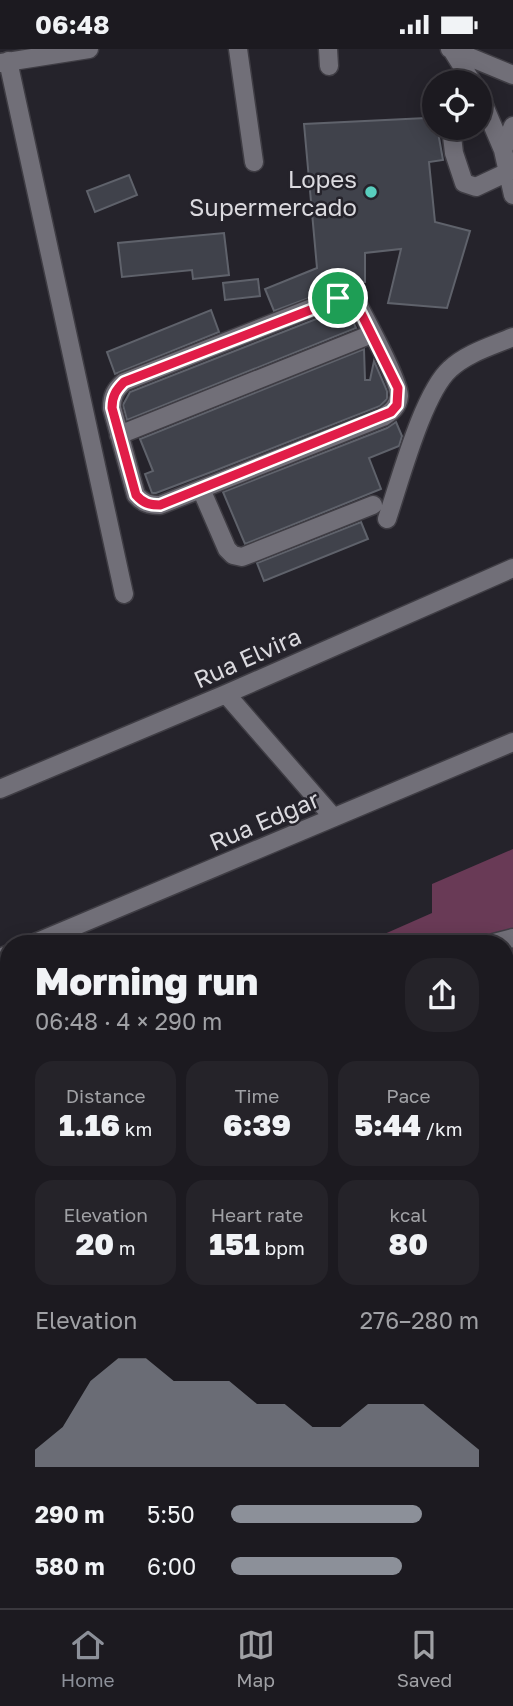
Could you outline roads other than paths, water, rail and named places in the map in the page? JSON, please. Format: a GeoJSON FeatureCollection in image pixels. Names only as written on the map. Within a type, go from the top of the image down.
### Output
{"type":"FeatureCollection","features":[{"type":"Feature","properties":{"kind":"street"},"geometry":{"type":"LineString","coordinates":[[89,49],[4,62],[124,594]]}},
{"type":"Feature","properties":{"kind":"street"},"geometry":{"type":"LineString","coordinates":[[238,49],[254,162]]}},
{"type":"Feature","properties":{"kind":"street"},"geometry":{"type":"LineString","coordinates":[[451,49],[513,75]]}},
{"type":"Feature","properties":{"kind":"street"},"geometry":{"type":"LineString","coordinates":[[451,49],[464,70]]}},
{"type":"Feature","properties":{"kind":"street"},"geometry":{"type":"LineString","coordinates":[[492,124],[503,150],[513,195]]}},
{"type":"Feature","properties":{"kind":"street"},"geometry":{"type":"LineString","coordinates":[[503,150],[513,126]]}},
{"type":"Feature","properties":{"kind":"street"},"geometry":{"type":"LineString","coordinates":[[452,140],[464,183],[476,187],[508,171]]}},
{"type":"Feature","properties":{"kind":"street"},"geometry":{"type":"LineString","coordinates":[[338,298],[351,299],[356,303],[398,388],[397,405],[383,417],[160,505],[151,505],[142,502],[136,495],[112,408],[112,399],[124,382],[338,298]]}},
{"type":"Feature","properties":{"kind":"street"},"geometry":{"type":"LineString","coordinates":[[120,435],[372,334]]}},
{"type":"Feature","properties":{"kind":"street"},"geometry":{"type":"LineString","coordinates":[[387,519],[437,381],[470,355],[513,337]]}},
{"type":"Feature","properties":{"kind":"street"},"geometry":{"type":"LineString","coordinates":[[397,405],[424,411]]}},
{"type":"Feature","properties":{"kind":"street"},"geometry":{"type":"LineString","coordinates":[[201,489],[227,549],[233,555],[242,557],[373,505]]}},
{"type":"Feature","properties":{"kind":"street","name":"Rua Elvira"},"geometry":{"type":"LineString","coordinates":[[0,789],[226,694],[513,568]]}},
{"type":"Feature","properties":{"kind":"street"},"geometry":{"type":"LineString","coordinates":[[226,694],[333,817]]}},
{"type":"Feature","properties":{"kind":"street","name":"Rua Edgar"},"geometry":{"type":"LineString","coordinates":[[54,935],[513,743]]}},
{"type":"Feature","properties":{"kind":"place","name":"Lopes Supermercado"},"geometry":{"type":"Point","coordinates":[371,192]}}]}
